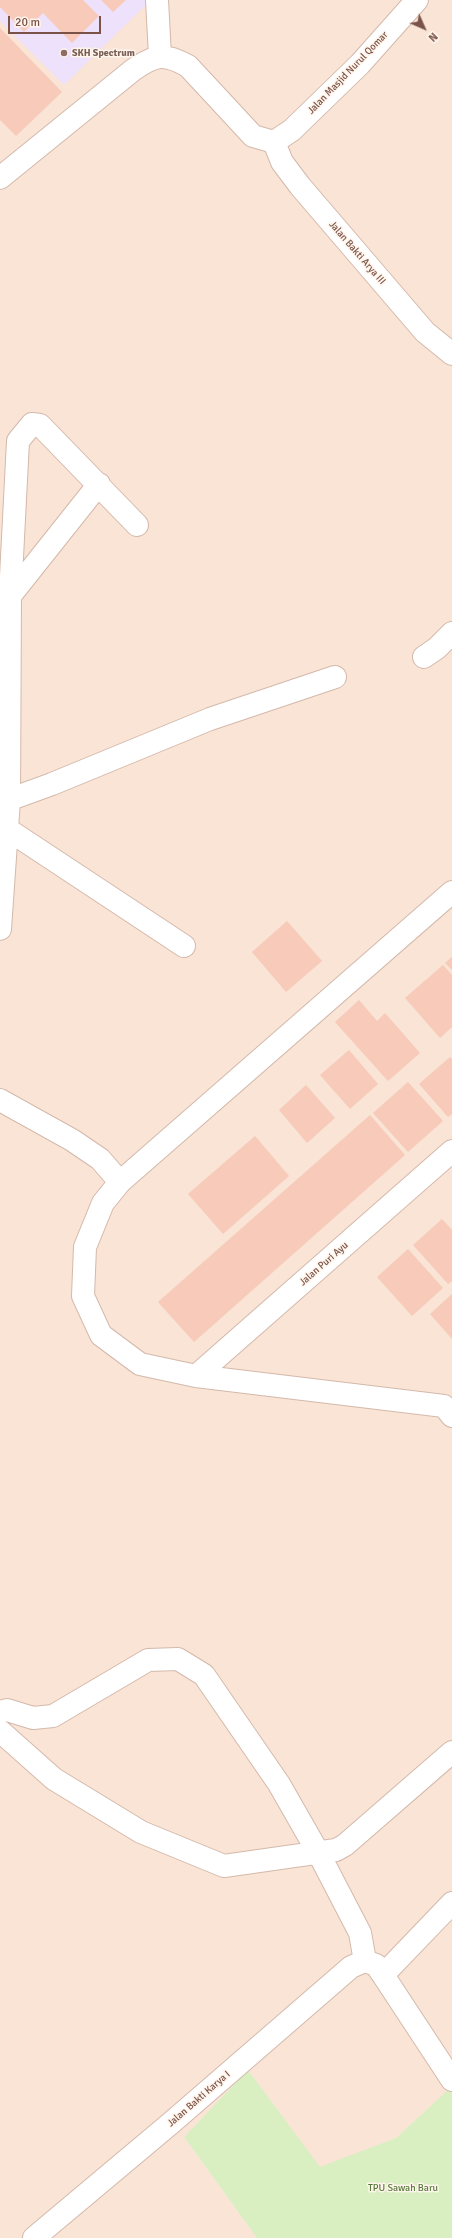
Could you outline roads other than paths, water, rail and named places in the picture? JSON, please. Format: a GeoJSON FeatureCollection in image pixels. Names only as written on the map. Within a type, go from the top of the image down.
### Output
{"type":"FeatureCollection","features":[{"type":"Feature","properties":{"kind":"street"},"geometry":{"type":"LineString","coordinates":[[157,0],[160,56]]}},
{"type":"Feature","properties":{"kind":"street","name":"Jalan Masjid Nurul Qomar"},"geometry":{"type":"LineString","coordinates":[[274,142],[292,130],[360,64],[418,0]]}},
{"type":"Feature","properties":{"kind":"street"},"geometry":{"type":"LineString","coordinates":[[0,178],[133,70],[151,58],[160,56],[175,59],[188,66],[253,136],[274,142]]}},
{"type":"Feature","properties":{"kind":"street","name":"Jalan Bakti Arya III"},"geometry":{"type":"LineString","coordinates":[[274,142],[282,162],[300,186],[425,332],[452,354]]}},
{"type":"Feature","properties":{"kind":"street"},"geometry":{"type":"LineString","coordinates":[[0,929],[7,829],[5,802],[10,596],[18,442],[21,436],[32,424],[40,425],[99,484],[137,525]]}},
{"type":"Feature","properties":{"kind":"street"},"geometry":{"type":"LineString","coordinates":[[10,596],[99,484]]}},
{"type":"Feature","properties":{"kind":"street"},"geometry":{"type":"LineString","coordinates":[[424,657],[437,648],[452,633]]}},
{"type":"Feature","properties":{"kind":"street"},"geometry":{"type":"LineString","coordinates":[[5,802],[210,719],[335,677]]}},
{"type":"Feature","properties":{"kind":"street"},"geometry":{"type":"LineString","coordinates":[[7,829],[184,946]]}},
{"type":"Feature","properties":{"kind":"street"},"geometry":{"type":"LineString","coordinates":[[449,1407],[196,1376],[140,1364],[101,1336],[83,1296],[85,1247],[103,1203],[120,1182],[452,892]]}},
{"type":"Feature","properties":{"kind":"street"},"geometry":{"type":"LineString","coordinates":[[0,1100],[72,1140],[100,1160],[120,1182]]}},
{"type":"Feature","properties":{"kind":"street","name":"Jalan Puri Ayu"},"geometry":{"type":"LineString","coordinates":[[196,1376],[452,1151]]}},
{"type":"Feature","properties":{"kind":"street"},"geometry":{"type":"LineString","coordinates":[[0,1712],[7,1710],[33,1718],[53,1716],[148,1660],[178,1660],[204,1675],[279,1784],[319,1854],[360,1933],[365,1961],[376,1965],[452,2080]]}},
{"type":"Feature","properties":{"kind":"street"},"geometry":{"type":"LineString","coordinates":[[0,1731],[54,1779],[141,1832],[224,1866],[319,1854],[336,1850],[345,1845],[452,1752]]}},
{"type":"Feature","properties":{"kind":"street"},"geometry":{"type":"LineString","coordinates":[[383,1975],[452,1903]]}},
{"type":"Feature","properties":{"kind":"street","name":"Jalan Bakti Karya I"},"geometry":{"type":"LineString","coordinates":[[34,2238],[171,2123],[351,1967],[365,1961]]}},
{"type":"Feature","properties":{"kind":"place","name":"SKH Spectrum"},"geometry":{"type":"Point","coordinates":[64,53]}},
{"type":"Feature","properties":{"kind":"park label","name":"TPU Sawah Baru"},"geometry":{"type":"Point","coordinates":[403,2188]}}]}
